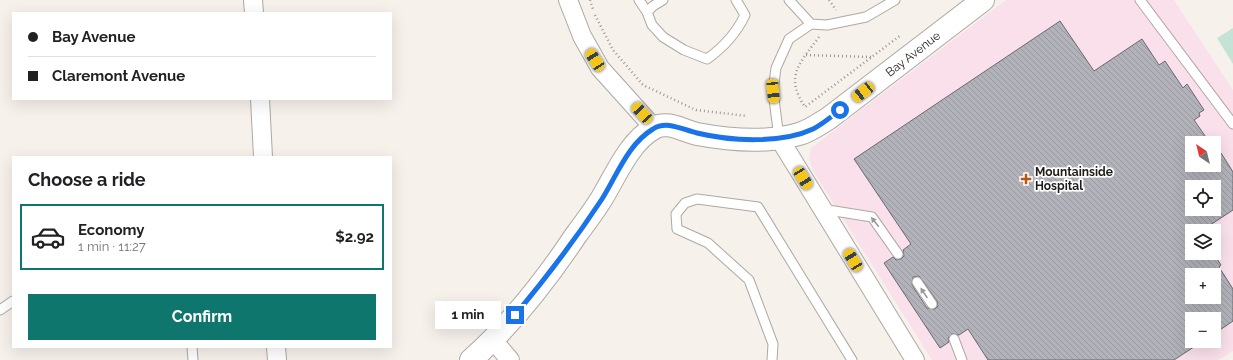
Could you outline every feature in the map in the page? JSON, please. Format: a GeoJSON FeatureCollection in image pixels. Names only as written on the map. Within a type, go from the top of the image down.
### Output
{"type":"FeatureCollection","features":[{"type":"Feature","properties":{"kind":"street"},"geometry":{"type":"LineString","coordinates":[[253,0],[254,12]]}},
{"type":"Feature","properties":{"kind":"street"},"geometry":{"type":"LineString","coordinates":[[471,360],[493,340],[559,260],[602,198],[630,152],[654,128],[600,68],[582,36],[568,0]]}},
{"type":"Feature","properties":{"kind":"street","name":"Bay Avenue"},"geometry":{"type":"LineString","coordinates":[[654,128],[663,125],[674,126],[712,136],[779,138],[800,134],[829,118],[983,0]]}},
{"type":"Feature","properties":{"kind":"street"},"geometry":{"type":"LineString","coordinates":[[260,100],[263,156]]}},
{"type":"Feature","properties":{"kind":"street"},"geometry":{"type":"LineString","coordinates":[[779,138],[915,360]]}},
{"type":"Feature","properties":{"kind":"street"},"geometry":{"type":"LineString","coordinates":[[493,340],[510,360]]}},
{"type":"Feature","properties":{"kind":"street"},"geometry":{"type":"LineString","coordinates":[[276,348],[277,360]]}},
{"type":"Feature","properties":{"kind":"lane"},"geometry":{"type":"LineString","coordinates":[[639,0],[648,12],[652,25],[663,37],[684,50],[707,59],[729,41],[742,22],[745,15],[736,0]]}},
{"type":"Feature","properties":{"kind":"lane"},"geometry":{"type":"LineString","coordinates":[[648,12],[653,6],[663,0]]}},
{"type":"Feature","properties":{"kind":"lane"},"geometry":{"type":"LineString","coordinates":[[789,0],[811,24]]}},
{"type":"Feature","properties":{"kind":"lane"},"geometry":{"type":"LineString","coordinates":[[878,0],[884,8]]}},
{"type":"Feature","properties":{"kind":"lane"},"geometry":{"type":"LineString","coordinates":[[779,138],[773,91],[776,68],[789,39],[811,24],[827,25],[866,17],[884,8],[895,0]]}},
{"type":"Feature","properties":{"kind":"lane"},"geometry":{"type":"LineString","coordinates":[[1140,0],[1233,124]]}},
{"type":"Feature","properties":{"kind":"lane"},"geometry":{"type":"LineString","coordinates":[[772,360],[773,344],[749,280],[708,243],[677,229],[676,214],[685,203],[697,199],[758,207],[852,360]]}},
{"type":"Feature","properties":{"kind":"lane"},"geometry":{"type":"LineString","coordinates":[[822,209],[872,217],[898,254]]}},
{"type":"Feature","properties":{"kind":"lane"},"geometry":{"type":"LineString","coordinates":[[917,282],[932,304]]}},
{"type":"Feature","properties":{"kind":"lane"},"geometry":{"type":"LineString","coordinates":[[0,310],[12,302]]}},
{"type":"Feature","properties":{"kind":"lane"},"geometry":{"type":"LineString","coordinates":[[954,339],[962,360]]}},
{"type":"Feature","properties":{"kind":"lane"},"geometry":{"type":"LineString","coordinates":[[192,348],[193,360]]}},
{"type":"Feature","properties":{"kind":"path"},"geometry":{"type":"LineString","coordinates":[[590,0],[594,12],[613,50],[643,85],[696,110],[747,116]]}},
{"type":"Feature","properties":{"kind":"path"},"geometry":{"type":"LineString","coordinates":[[829,0],[836,11],[835,14]]}},
{"type":"Feature","properties":{"kind":"path"},"geometry":{"type":"LineString","coordinates":[[821,34],[806,55],[793,79],[799,98],[805,107],[903,33]]}},
{"type":"Feature","properties":{"kind":"path"},"geometry":{"type":"LineString","coordinates":[[806,55],[872,57]]}},
{"type":"Feature","properties":{"kind":"shaded area","name":"Mountainside Hospital"},"geometry":{"type":"Polygon","coordinates":[[[1006,0],[1174,0],[1233,90],[1233,351],[1218,360],[932,360],[813,171],[809,158],[811,148],[1006,0]]]}},
{"type":"Feature","properties":{"kind":"green space"},"geometry":{"type":"Polygon","coordinates":[[[1233,28],[1233,64],[1217,38],[1233,28]]]}},
{"type":"Feature","properties":{"kind":"building","name":"Mountainside Hospital"},"geometry":{"type":"Polygon","coordinates":[[[1060,21],[1094,71],[1142,39],[1159,65],[1165,61],[1183,88],[1187,84],[1204,110],[1199,113],[1200,116],[1194,120],[1205,136],[1185,136],[1185,172],[1221,172],[1221,153],[1233,172],[1233,210],[1212,224],[1185,224],[1185,260],[1218,260],[1221,265],[1220,268],[1185,268],[1185,304],[1221,304],[1221,270],[1233,289],[1233,321],[1221,329],[1221,312],[1185,312],[1185,348],[1192,348],[1174,360],[988,360],[968,329],[959,335],[952,334],[948,338],[949,342],[940,348],[884,263],[893,257],[896,260],[901,259],[904,256],[903,250],[911,244],[854,159],[1060,21]],[[919,276],[913,277],[912,285],[927,308],[935,309],[938,306],[937,301],[919,276]]]}},
{"type":"Feature","properties":{"kind":"place","name":"Mountainside Hospital"},"geometry":{"type":"Point","coordinates":[1026,179]}},
{"type":"Feature","properties":{"kind":"route"},"geometry":{"type":"LineString","coordinates":[[515,315],[559,260],[602,198],[630,152],[644,136],[654,128],[663,125],[674,126],[696,133],[732,138],[779,138],[800,134],[813,128],[840,110]]}}]}
